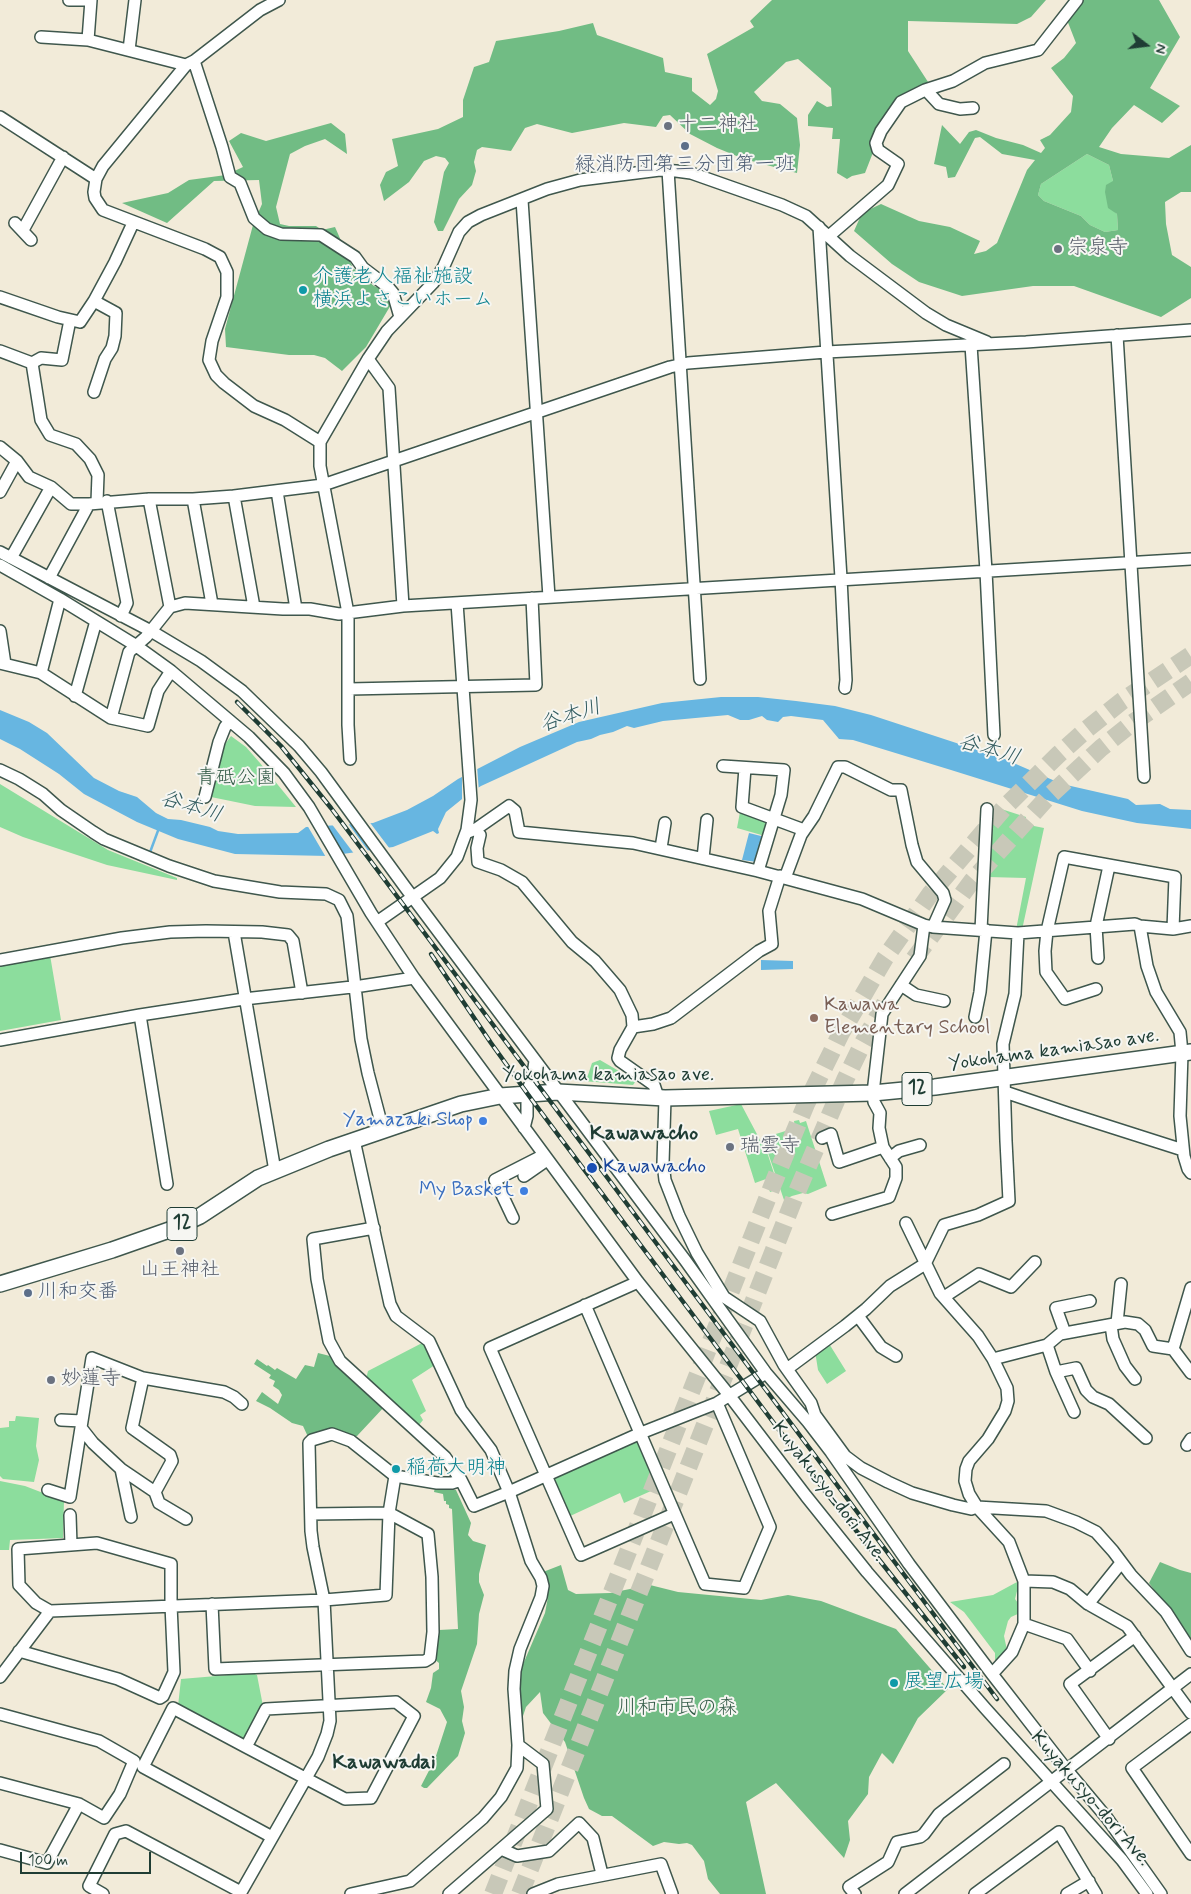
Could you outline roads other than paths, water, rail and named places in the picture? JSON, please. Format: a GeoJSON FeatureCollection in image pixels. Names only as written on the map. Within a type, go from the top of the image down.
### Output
{"type":"FeatureCollection","features":[{"type":"Feature","properties":{"kind":"main road","name":"Yokohama kamiasao ave."},"geometry":{"type":"LineString","coordinates":[[0,1284],[112,1250],[172,1229],[200,1216],[239,1189],[275,1171],[354,1140],[461,1104],[500,1096],[558,1092],[662,1097],[873,1093],[935,1087],[1004,1085],[1186,1053]]}},
{"type":"Feature","properties":{"kind":"street"},"geometry":{"type":"LineString","coordinates":[[69,0],[91,0],[88,40]]}},
{"type":"Feature","properties":{"kind":"street"},"geometry":{"type":"LineString","coordinates":[[129,50],[135,0]]}},
{"type":"Feature","properties":{"kind":"street"},"geometry":{"type":"LineString","coordinates":[[279,0],[260,10],[190,63],[103,166],[96,179],[94,192],[95,198],[103,210],[133,223],[205,248],[220,257],[227,272],[227,297],[212,341],[209,360],[216,375],[254,406],[284,420],[320,442]]}},
{"type":"Feature","properties":{"kind":"street"},"geometry":{"type":"LineString","coordinates":[[829,236],[888,185],[898,164],[878,150],[876,143],[901,102],[926,90],[953,81],[985,64],[1038,50],[1077,0]]}},
{"type":"Feature","properties":{"kind":"street"},"geometry":{"type":"LineString","coordinates":[[41,37],[88,40],[190,63]]}},
{"type":"Feature","properties":{"kind":"street"},"geometry":{"type":"LineString","coordinates":[[190,63],[222,147],[230,177],[240,183],[254,218],[267,229],[281,234],[321,235],[355,257],[363,268],[393,293],[400,317]]}},
{"type":"Feature","properties":{"kind":"street"},"geometry":{"type":"LineString","coordinates":[[926,90],[939,104],[960,109],[973,108]]}},
{"type":"Feature","properties":{"kind":"street"},"geometry":{"type":"LineString","coordinates":[[0,117],[96,179]]}},
{"type":"Feature","properties":{"kind":"street"},"geometry":{"type":"LineString","coordinates":[[31,240],[19,227],[63,157]]}},
{"type":"Feature","properties":{"kind":"street"},"geometry":{"type":"LineString","coordinates":[[350,759],[348,725],[348,614],[323,485],[320,466],[320,442],[387,330],[433,283],[443,268],[459,232],[468,222],[547,189],[580,180],[668,170],[691,174],[782,205],[806,216],[881,281],[926,313],[946,325],[988,343]]}},
{"type":"Feature","properties":{"kind":"street"},"geometry":{"type":"LineString","coordinates":[[668,170],[700,679]]}},
{"type":"Feature","properties":{"kind":"street"},"geometry":{"type":"LineString","coordinates":[[522,200],[550,597]]}},
{"type":"Feature","properties":{"kind":"street"},"geometry":{"type":"LineString","coordinates":[[0,297],[80,322],[115,262],[133,223]]}},
{"type":"Feature","properties":{"kind":"street"},"geometry":{"type":"LineString","coordinates":[[819,227],[841,578],[845,688]]}},
{"type":"Feature","properties":{"kind":"street"},"geometry":{"type":"LineString","coordinates":[[94,300],[116,313],[115,336],[112,348],[105,359],[94,392]]}},
{"type":"Feature","properties":{"kind":"street"},"geometry":{"type":"LineString","coordinates":[[32,364],[41,358],[62,360],[70,320]]}},
{"type":"Feature","properties":{"kind":"street"},"geometry":{"type":"LineString","coordinates":[[0,448],[17,461],[29,477],[51,487],[71,504],[234,496],[323,485],[679,365],[826,352],[1026,342],[1191,330]]}},
{"type":"Feature","properties":{"kind":"street"},"geometry":{"type":"LineString","coordinates":[[1117,335],[1144,778]]}},
{"type":"Feature","properties":{"kind":"street"},"geometry":{"type":"LineString","coordinates":[[971,345],[986,571],[994,735]]}},
{"type":"Feature","properties":{"kind":"street"},"geometry":{"type":"LineString","coordinates":[[0,351],[32,364]]}},
{"type":"Feature","properties":{"kind":"street"},"geometry":{"type":"LineString","coordinates":[[368,359],[389,388],[403,606]]}},
{"type":"Feature","properties":{"kind":"street"},"geometry":{"type":"LineString","coordinates":[[32,364],[41,420],[50,435],[82,448],[98,475],[98,502],[127,603],[121,616]]}},
{"type":"Feature","properties":{"kind":"street"},"geometry":{"type":"LineString","coordinates":[[0,492],[17,461]]}},
{"type":"Feature","properties":{"kind":"street"},"geometry":{"type":"LineString","coordinates":[[11,558],[51,487]]}},
{"type":"Feature","properties":{"kind":"street"},"geometry":{"type":"LineString","coordinates":[[277,491],[296,609]]}},
{"type":"Feature","properties":{"kind":"street"},"geometry":{"type":"LineString","coordinates":[[234,496],[254,607]]}},
{"type":"Feature","properties":{"kind":"street"},"geometry":{"type":"LineString","coordinates":[[149,499],[170,607]]}},
{"type":"Feature","properties":{"kind":"street"},"geometry":{"type":"LineString","coordinates":[[193,499],[212,604]]}},
{"type":"Feature","properties":{"kind":"street"},"geometry":{"type":"LineString","coordinates":[[49,578],[98,502]]}},
{"type":"Feature","properties":{"kind":"street","name":"Kuyakusyo-dori Ave."},"geometry":{"type":"LineString","coordinates":[[0,552],[151,631],[216,671],[260,707],[300,746],[685,1260],[766,1373],[811,1419],[909,1564],[1066,1769],[1107,1818],[1161,1894]]}},
{"type":"Feature","properties":{"kind":"street"},"geometry":{"type":"LineString","coordinates":[[111,718],[129,652],[151,631],[170,607],[186,603],[310,609],[348,614],[403,606],[1191,558]]}},
{"type":"Feature","properties":{"kind":"street","name":"Kuyakusyo-dori Ave."},"geometry":{"type":"LineString","coordinates":[[0,565],[60,598],[135,645],[171,671],[255,743],[284,774],[311,811],[377,922],[414,978],[638,1282],[730,1395],[806,1496],[867,1572],[1122,1860],[1147,1894]]}},
{"type":"Feature","properties":{"kind":"street"},"geometry":{"type":"LineString","coordinates":[[41,673],[60,598]]}},
{"type":"Feature","properties":{"kind":"street"},"geometry":{"type":"LineString","coordinates":[[349,689],[536,685],[532,598]]}},
{"type":"Feature","properties":{"kind":"street"},"geometry":{"type":"LineString","coordinates":[[377,922],[436,882],[450,867],[462,847],[467,832],[471,800],[457,603]]}},
{"type":"Feature","properties":{"kind":"street"},"geometry":{"type":"LineString","coordinates":[[75,696],[96,621]]}},
{"type":"Feature","properties":{"kind":"street"},"geometry":{"type":"LineString","coordinates":[[0,630],[2,663],[41,673],[111,718],[148,726],[158,691],[171,671]]}},
{"type":"Feature","properties":{"kind":"street"},"geometry":{"type":"LineString","coordinates":[[205,797],[219,742],[230,721]]}},
{"type":"Feature","properties":{"kind":"street"},"geometry":{"type":"LineString","coordinates":[[723,766],[784,770],[781,795],[758,870]]}},
{"type":"Feature","properties":{"kind":"street"},"geometry":{"type":"LineString","coordinates":[[634,1026],[653,1024],[671,1018],[772,944],[769,911],[804,830],[814,816],[838,767],[845,767],[890,790],[901,790],[910,837],[918,862],[943,893],[945,900],[928,926],[920,956],[882,1014],[873,1093],[874,1102],[880,1113],[879,1128],[883,1147],[897,1173],[890,1196],[832,1214]]}},
{"type":"Feature","properties":{"kind":"street"},"geometry":{"type":"LineString","coordinates":[[745,768],[742,807],[804,830]]}},
{"type":"Feature","properties":{"kind":"street"},"geometry":{"type":"LineString","coordinates":[[0,770],[43,794],[82,826],[104,839],[169,866],[214,881],[280,892],[326,894],[335,897],[342,904],[347,916],[361,1039],[383,1130]]}},
{"type":"Feature","properties":{"kind":"street"},"geometry":{"type":"LineString","coordinates":[[467,832],[476,829],[509,806],[515,811],[519,832],[633,843],[758,870],[862,899],[928,926],[1018,934],[1135,924],[1173,929],[1191,926]]}},
{"type":"Feature","properties":{"kind":"street"},"geometry":{"type":"LineString","coordinates":[[974,1017],[980,992],[984,930],[987,809]]}},
{"type":"Feature","properties":{"kind":"street"},"geometry":{"type":"LineString","coordinates":[[703,858],[707,820]]}},
{"type":"Feature","properties":{"kind":"street"},"geometry":{"type":"LineString","coordinates":[[661,848],[665,823]]}},
{"type":"Feature","properties":{"kind":"street"},"geometry":{"type":"LineString","coordinates":[[480,835],[477,848],[478,862],[516,878],[528,888],[572,942],[596,961],[620,990],[632,1015],[634,1026],[620,1050],[618,1058],[654,1085],[662,1097],[665,1180],[679,1216],[697,1253],[724,1297],[760,1321],[787,1369],[811,1403],[811,1419],[845,1456],[861,1468],[912,1493],[960,1507],[1046,1511],[1058,1514],[1096,1532],[1121,1563],[1166,1612],[1191,1650]]}},
{"type":"Feature","properties":{"kind":"street"},"geometry":{"type":"LineString","coordinates":[[1096,989],[1065,999],[1046,972],[1045,951],[1047,931],[1064,857],[1176,877],[1173,929]]}},
{"type":"Feature","properties":{"kind":"street"},"geometry":{"type":"LineString","coordinates":[[1097,959],[1096,926],[1109,866]]}},
{"type":"Feature","properties":{"kind":"street"},"geometry":{"type":"LineString","coordinates":[[1140,926],[1144,952],[1156,992],[1180,1032],[1186,1053],[1186,1082],[1180,1116],[1183,1150],[1188,1169],[1191,1173]]}},
{"type":"Feature","properties":{"kind":"street"},"geometry":{"type":"LineString","coordinates":[[0,960],[122,938],[170,932],[234,932],[288,936],[293,941],[302,993]]}},
{"type":"Feature","properties":{"kind":"street"},"geometry":{"type":"LineString","coordinates":[[234,932],[275,1171]]}},
{"type":"Feature","properties":{"kind":"street"},"geometry":{"type":"LineString","coordinates":[[787,1369],[858,1316],[890,1286],[925,1264],[944,1225],[978,1215],[1010,1200],[1003,1044],[1015,994],[1018,934]]}},
{"type":"Feature","properties":{"kind":"street"},"geometry":{"type":"LineString","coordinates":[[0,1040],[244,999],[414,978]]}},
{"type":"Feature","properties":{"kind":"street"},"geometry":{"type":"LineString","coordinates":[[901,985],[916,995],[943,1002]]}},
{"type":"Feature","properties":{"kind":"street"},"geometry":{"type":"LineString","coordinates":[[140,1015],[167,1184]]}},
{"type":"Feature","properties":{"kind":"street"},"geometry":{"type":"LineString","coordinates":[[524,1128],[527,1116],[527,1094],[532,1080],[535,1061]]}},
{"type":"Feature","properties":{"kind":"street"},"geometry":{"type":"LineString","coordinates":[[1004,1085],[1066,1113],[1183,1150]]}},
{"type":"Feature","properties":{"kind":"street"},"geometry":{"type":"LineString","coordinates":[[822,1138],[831,1134],[839,1162],[883,1147]]}},
{"type":"Feature","properties":{"kind":"street"},"geometry":{"type":"LineString","coordinates":[[351,1894],[410,1881],[456,1844],[483,1818],[501,1797],[517,1768],[515,1671],[520,1649],[541,1597],[543,1586],[541,1578],[531,1561],[509,1492],[491,1450],[461,1410],[429,1341],[396,1316],[390,1304],[354,1140]]}},
{"type":"Feature","properties":{"kind":"street"},"geometry":{"type":"LineString","coordinates":[[890,1158],[899,1151],[920,1145]]}},
{"type":"Feature","properties":{"kind":"street"},"geometry":{"type":"LineString","coordinates":[[524,1176],[546,1158]]}},
{"type":"Feature","properties":{"kind":"street"},"geometry":{"type":"LineString","coordinates":[[513,1218],[495,1180],[546,1158]]}},
{"type":"Feature","properties":{"kind":"street"},"geometry":{"type":"LineString","coordinates":[[906,1223],[933,1281],[944,1297],[978,1336],[994,1359],[1007,1388],[1008,1401],[1005,1412],[969,1461],[966,1469],[968,1494],[977,1507],[1009,1542],[1024,1581],[1024,1624],[1012,1652],[992,1674]]}},
{"type":"Feature","properties":{"kind":"street"},"geometry":{"type":"LineString","coordinates":[[374,1228],[313,1239],[317,1279],[329,1341],[340,1361],[445,1457],[461,1480],[474,1506],[641,1433],[717,1403],[766,1373]]}},
{"type":"Feature","properties":{"kind":"street"},"geometry":{"type":"LineString","coordinates":[[685,1260],[697,1253]]}},
{"type":"Feature","properties":{"kind":"street"},"geometry":{"type":"LineString","coordinates":[[944,1297],[979,1274],[1011,1286],[1035,1262]]}},
{"type":"Feature","properties":{"kind":"street"},"geometry":{"type":"LineString","coordinates":[[638,1282],[490,1348],[580,1555],[674,1514]]}},
{"type":"Feature","properties":{"kind":"street"},"geometry":{"type":"LineString","coordinates":[[1121,1284],[1113,1339],[1125,1366],[1135,1379]]}},
{"type":"Feature","properties":{"kind":"street"},"geometry":{"type":"LineString","coordinates":[[1173,1349],[1190,1295]]}},
{"type":"Feature","properties":{"kind":"street"},"geometry":{"type":"LineString","coordinates":[[1065,1333],[1056,1308],[1090,1301]]}},
{"type":"Feature","properties":{"kind":"street"},"geometry":{"type":"LineString","coordinates":[[585,1305],[674,1514],[706,1584],[744,1588],[770,1527],[717,1403]]}},
{"type":"Feature","properties":{"kind":"street"},"geometry":{"type":"LineString","coordinates":[[858,1316],[881,1347],[896,1356]]}},
{"type":"Feature","properties":{"kind":"street"},"geometry":{"type":"LineString","coordinates":[[994,1359],[1048,1345],[1060,1334],[1125,1322],[1138,1324],[1145,1330],[1153,1346],[1173,1349],[1191,1374]]}},
{"type":"Feature","properties":{"kind":"street"},"geometry":{"type":"LineString","coordinates":[[1048,1345],[1056,1372],[1074,1412]]}},
{"type":"Feature","properties":{"kind":"street"},"geometry":{"type":"LineString","coordinates":[[48,1490],[70,1497],[92,1358],[143,1378],[224,1392],[242,1404]]}},
{"type":"Feature","properties":{"kind":"street"},"geometry":{"type":"LineString","coordinates":[[1056,1372],[1076,1368],[1086,1390],[1093,1397],[1109,1404],[1146,1438]]}},
{"type":"Feature","properties":{"kind":"street"},"geometry":{"type":"LineString","coordinates":[[143,1378],[132,1428],[170,1455],[172,1461],[155,1492]]}},
{"type":"Feature","properties":{"kind":"street"},"geometry":{"type":"LineString","coordinates":[[61,1420],[82,1425],[93,1443],[121,1469],[155,1492],[159,1503],[186,1519]]}},
{"type":"Feature","properties":{"kind":"street"},"geometry":{"type":"LineString","coordinates":[[104,1894],[89,1886],[116,1834],[126,1831],[240,1893],[320,1752],[330,1721],[330,1705],[324,1600],[312,1547],[309,1443],[312,1440],[332,1434],[351,1441],[395,1476],[452,1483],[461,1480]]}},
{"type":"Feature","properties":{"kind":"street"},"geometry":{"type":"LineString","coordinates":[[121,1469],[131,1517]]}},
{"type":"Feature","properties":{"kind":"street"},"geometry":{"type":"LineString","coordinates":[[19,1651],[118,1679],[160,1698],[163,1696],[174,1672],[171,1605],[171,1564],[97,1542],[18,1548],[19,1585],[36,1603],[50,1611],[171,1605],[324,1600],[386,1595],[388,1513],[395,1476]]}},
{"type":"Feature","properties":{"kind":"street"},"geometry":{"type":"LineString","coordinates":[[212,1604],[215,1669],[425,1662],[430,1658],[433,1632],[432,1577],[428,1534],[388,1513],[311,1514]]}},
{"type":"Feature","properties":{"kind":"street"},"geometry":{"type":"LineString","coordinates":[[70,1515],[71,1545]]}},
{"type":"Feature","properties":{"kind":"street"},"geometry":{"type":"LineString","coordinates":[[1088,1604],[1121,1563]]}},
{"type":"Feature","properties":{"kind":"street"},"geometry":{"type":"LineString","coordinates":[[1024,1581],[1053,1582],[1070,1589],[1088,1604],[1126,1626],[1191,1713]]}},
{"type":"Feature","properties":{"kind":"street"},"geometry":{"type":"LineString","coordinates":[[1,1675],[50,1611]]}},
{"type":"Feature","properties":{"kind":"street"},"geometry":{"type":"LineString","coordinates":[[1024,1624],[1067,1639],[1090,1671]]}},
{"type":"Feature","properties":{"kind":"street"},"geometry":{"type":"LineString","coordinates":[[1109,1738],[1070,1684],[1135,1636]]}},
{"type":"Feature","properties":{"kind":"street"},"geometry":{"type":"LineString","coordinates":[[905,1894],[1191,1674]]}},
{"type":"Feature","properties":{"kind":"street"},"geometry":{"type":"LineString","coordinates":[[246,1747],[266,1708],[396,1702],[414,1716],[370,1798],[345,1799],[246,1747],[173,1708],[144,1767],[272,1837]]}},
{"type":"Feature","properties":{"kind":"street"},"geometry":{"type":"LineString","coordinates":[[0,1714],[99,1740],[134,1761],[120,1794],[104,1818],[79,1804],[0,1783]]}},
{"type":"Feature","properties":{"kind":"street"},"geometry":{"type":"LineString","coordinates":[[1191,1724],[1132,1768],[1191,1854]]}},
{"type":"Feature","properties":{"kind":"street"},"geometry":{"type":"LineString","coordinates":[[448,1894],[546,1809],[543,1764],[518,1746]]}},
{"type":"Feature","properties":{"kind":"street"},"geometry":{"type":"LineString","coordinates":[[849,1892],[888,1862],[897,1842],[924,1834],[939,1814],[1004,1764]]}},
{"type":"Feature","properties":{"kind":"street"},"geometry":{"type":"LineString","coordinates":[[0,1850],[47,1863],[79,1804]]}},
{"type":"Feature","properties":{"kind":"street"},"geometry":{"type":"LineString","coordinates":[[501,1849],[517,1856],[549,1851],[579,1824],[593,1838],[602,1874]]}},
{"type":"Feature","properties":{"kind":"street"},"geometry":{"type":"LineString","coordinates":[[975,1894],[1059,1832],[1096,1894]]}},
{"type":"Feature","properties":{"kind":"street"},"geometry":{"type":"LineString","coordinates":[[533,1894],[558,1884],[660,1864],[672,1894]]}},
{"type":"Feature","properties":{"kind":"street"},"geometry":{"type":"LineString","coordinates":[[1067,1894],[1089,1881]]}},
{"type":"Feature","properties":{"kind":"water"},"geometry":{"type":"Polygon","coordinates":[[[721,697],[758,697],[796,701],[835,706],[871,715],[1002,758],[1062,784],[1128,799],[1136,805],[1160,804],[1170,809],[1191,810],[1191,829],[1137,823],[1082,811],[853,740],[839,739],[823,720],[791,716],[783,717],[778,722],[767,720],[762,716],[749,720],[740,720],[728,715],[663,721],[634,728],[627,726],[577,742],[481,786],[467,795],[446,812],[438,829],[439,833],[437,834],[433,831],[393,847],[328,856],[235,854],[178,839],[137,822],[84,794],[59,774],[20,749],[0,739],[0,710],[29,722],[47,733],[94,778],[119,791],[137,797],[156,813],[168,819],[181,820],[210,827],[218,831],[238,834],[298,833],[306,827],[373,823],[407,810],[433,796],[458,779],[520,747],[579,722],[662,703],[721,697]]]}},
{"type":"Feature","properties":{"kind":"water"},"geometry":{"type":"Polygon","coordinates":[[[749,833],[765,837],[757,862],[742,860],[749,833]]]}},
{"type":"Feature","properties":{"kind":"water"},"geometry":{"type":"Polygon","coordinates":[[[761,960],[793,961],[793,969],[761,970],[761,960]]]}},
{"type":"Feature","properties":{"kind":"waterway"},"geometry":{"type":"LineString","coordinates":[[149,855],[159,828]]}},
{"type":"Feature","properties":{"kind":"tunnel"},"geometry":{"type":"LineString","coordinates":[[493,1894],[773,1184],[806,1104],[841,1033],[885,958],[931,893],[1004,808],[1087,729],[1122,701],[1191,655]]}},
{"type":"Feature","properties":{"kind":"tunnel"},"geometry":{"type":"LineString","coordinates":[[914,959],[972,881],[1047,798],[1101,748],[1131,724],[1191,682]]}},
{"type":"Feature","properties":{"kind":"tunnel"},"geometry":{"type":"LineString","coordinates":[[520,1894],[796,1194],[845,1080],[887,1000]]}},
{"type":"Feature","properties":{"kind":"railway"},"geometry":{"type":"LineString","coordinates":[[237,702],[281,746],[331,808],[997,1699]]}},
{"type":"Feature","properties":{"kind":"railway"},"geometry":{"type":"LineString","coordinates":[[431,954],[532,1100],[824,1490],[964,1667]]}},
{"type":"Feature","properties":{"kind":"place","name":"十二神社"},"geometry":{"type":"Point","coordinates":[668,126]}},
{"type":"Feature","properties":{"kind":"place","name":"緑消防団第三分団第一班"},"geometry":{"type":"Point","coordinates":[685,146]}},
{"type":"Feature","properties":{"kind":"place","name":"宗泉寺"},"geometry":{"type":"Point","coordinates":[1058,249]}},
{"type":"Feature","properties":{"kind":"place","name":"介護老人福祉施設 横浜よさこいホーム"},"geometry":{"type":"Point","coordinates":[303,290]}},
{"type":"Feature","properties":{"kind":"place","name":"Kawawa Elementary School"},"geometry":{"type":"Point","coordinates":[814,1018]}},
{"type":"Feature","properties":{"kind":"place","name":"Yamazaki Shop"},"geometry":{"type":"Point","coordinates":[483,1121]}},
{"type":"Feature","properties":{"kind":"place","name":"瑞雲寺"},"geometry":{"type":"Point","coordinates":[730,1147]}},
{"type":"Feature","properties":{"kind":"place","name":"Kawawacho"},"geometry":{"type":"Point","coordinates":[592,1168]}},
{"type":"Feature","properties":{"kind":"place","name":"My Basket"},"geometry":{"type":"Point","coordinates":[524,1191]}},
{"type":"Feature","properties":{"kind":"place","name":"山王神社"},"geometry":{"type":"Point","coordinates":[180,1251]}},
{"type":"Feature","properties":{"kind":"place","name":"川和交番"},"geometry":{"type":"Point","coordinates":[28,1293]}},
{"type":"Feature","properties":{"kind":"place","name":"妙蓮寺"},"geometry":{"type":"Point","coordinates":[51,1380]}},
{"type":"Feature","properties":{"kind":"place","name":"稲荷大明神"},"geometry":{"type":"Point","coordinates":[396,1469]}},
{"type":"Feature","properties":{"kind":"place","name":"展望広場"},"geometry":{"type":"Point","coordinates":[894,1683]}},
{"type":"Feature","properties":{"kind":"district","name":"Kawawacho"},"geometry":{"type":"Point","coordinates":[644,1135]}},
{"type":"Feature","properties":{"kind":"district","name":"Kawawadai"},"geometry":{"type":"Point","coordinates":[384,1764]}},
{"type":"Feature","properties":{"kind":"water label","name":"谷本川"},"geometry":{"type":"Point","coordinates":[571,717]}},
{"type":"Feature","properties":{"kind":"water label","name":"谷本川"},"geometry":{"type":"Point","coordinates":[989,751]}},
{"type":"Feature","properties":{"kind":"water label","name":"谷本川"},"geometry":{"type":"Point","coordinates":[191,808]}},
{"type":"Feature","properties":{"kind":"park label","name":"青砥公園"},"geometry":{"type":"Point","coordinates":[236,779]}},
{"type":"Feature","properties":{"kind":"park label","name":"川和市民の森"},"geometry":{"type":"Point","coordinates":[677,1709]}}]}
